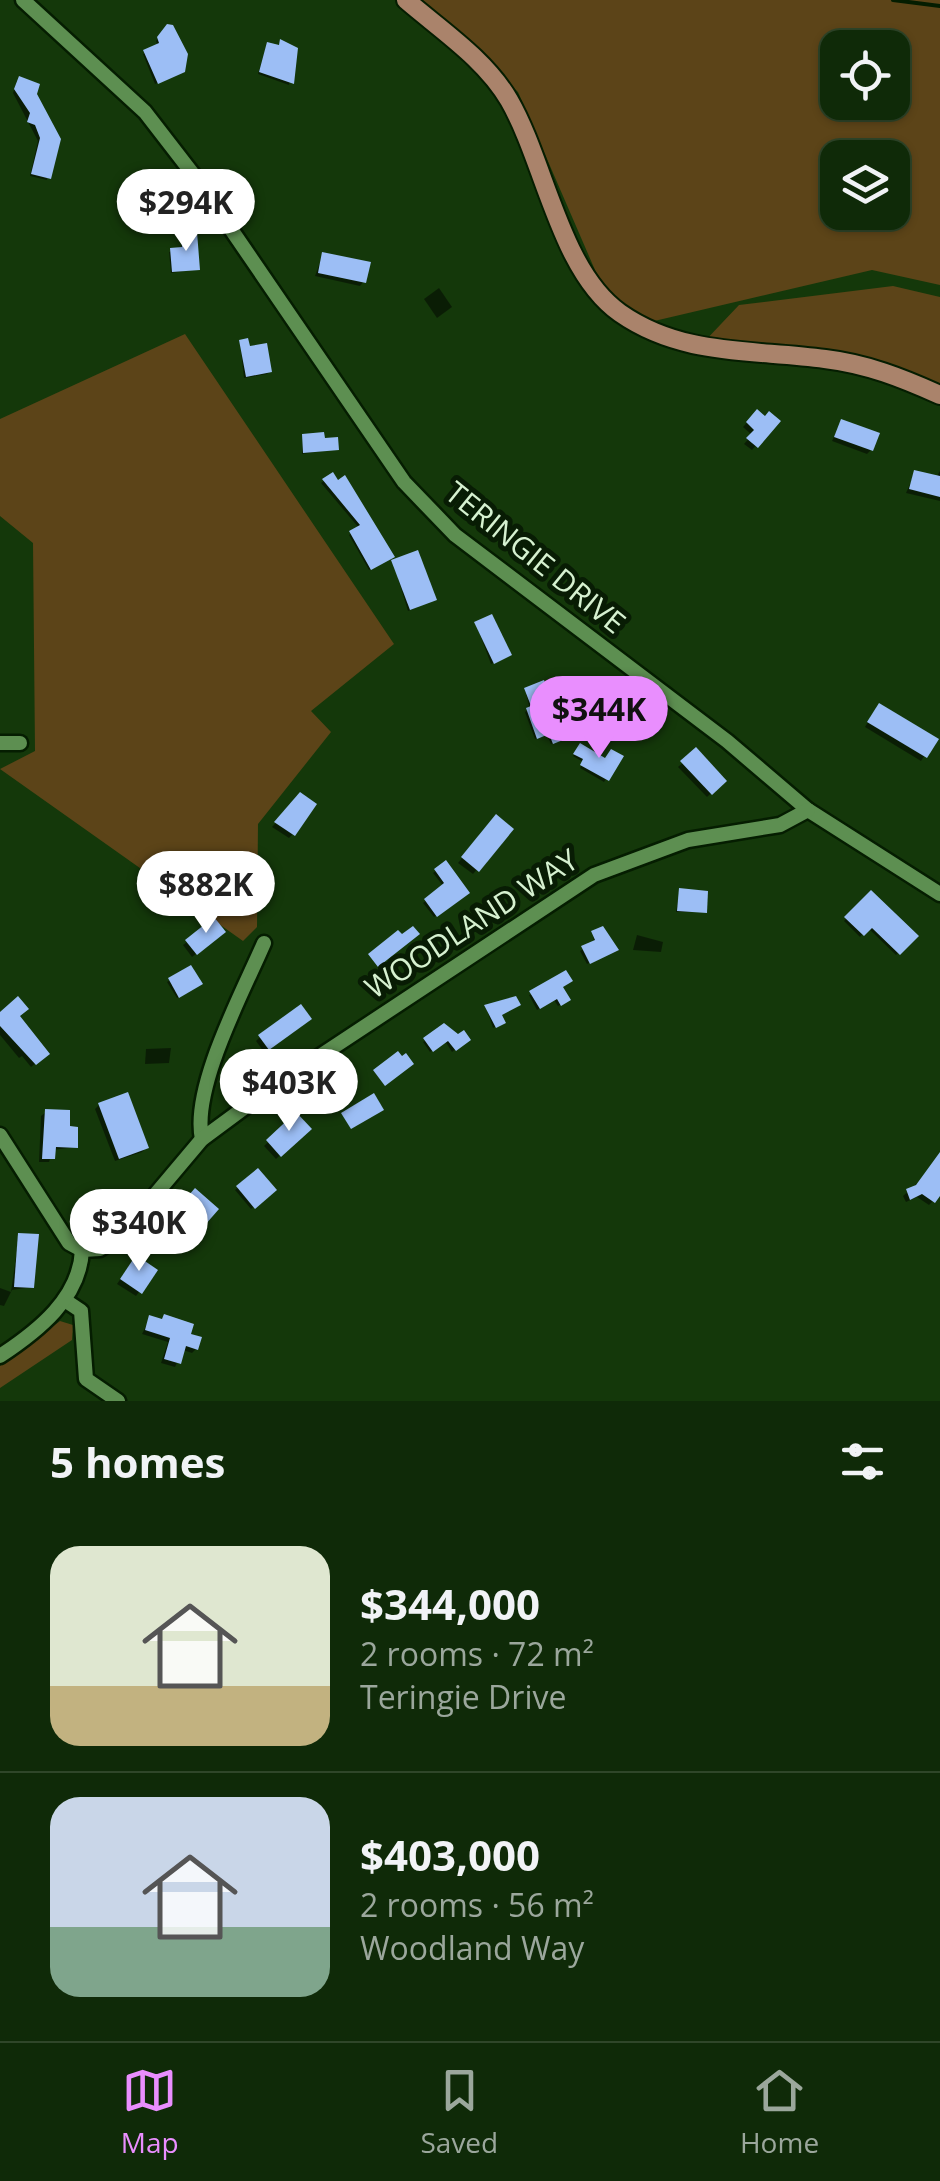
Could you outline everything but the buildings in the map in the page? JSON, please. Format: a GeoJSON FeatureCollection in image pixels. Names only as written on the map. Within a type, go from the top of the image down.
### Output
{"type":"FeatureCollection","features":[{"type":"Feature","properties":{"kind":"main road"},"geometry":{"type":"LineString","coordinates":[[406,0],[487,70],[508,100],[576,256],[597,290],[619,313],[657,332],[726,353],[822,358],[879,368],[940,394]]}},
{"type":"Feature","properties":{"kind":"street","name":"TERINGIE DRIVE"},"geometry":{"type":"LineString","coordinates":[[24,0],[145,112],[196,178],[404,482],[455,536],[727,741],[808,810],[940,894]]}},
{"type":"Feature","properties":{"kind":"street"},"geometry":{"type":"LineString","coordinates":[[0,742],[20,743]]}},
{"type":"Feature","properties":{"kind":"street","name":"WOODLAND WAY"},"geometry":{"type":"LineString","coordinates":[[82,1250],[100,1249],[122,1234],[202,1139],[378,1015],[492,946],[594,875],[688,840],[780,825],[808,810]]}},
{"type":"Feature","properties":{"kind":"street"},"geometry":{"type":"LineString","coordinates":[[202,1139],[198,1120],[208,1088],[264,943]]}},
{"type":"Feature","properties":{"kind":"street"},"geometry":{"type":"LineString","coordinates":[[0,1135],[69,1243],[82,1250],[81,1272],[66,1301],[0,1356]]}},
{"type":"Feature","properties":{"kind":"street"},"geometry":{"type":"LineString","coordinates":[[66,1301],[82,1312],[86,1379],[118,1401]]}},
{"type":"Feature","properties":{"kind":"shaded area"},"geometry":{"type":"Polygon","coordinates":[[[415,0],[940,0],[940,285],[872,270],[650,322],[611,307],[518,92],[443,17],[415,0]]]}},
{"type":"Feature","properties":{"kind":"shaded area"},"geometry":{"type":"Polygon","coordinates":[[[893,286],[940,297],[940,387],[874,359],[703,343],[739,305],[893,286]]]}},
{"type":"Feature","properties":{"kind":"shaded area"},"geometry":{"type":"Polygon","coordinates":[[[185,334],[394,644],[311,711],[331,732],[258,824],[257,927],[243,941],[0,769],[35,751],[33,543],[0,516],[0,419],[185,334]]]}},
{"type":"Feature","properties":{"kind":"shaded area"},"geometry":{"type":"Polygon","coordinates":[[[60,1321],[73,1325],[72,1340],[0,1388],[0,1366],[60,1321]]]}},
{"type":"Feature","properties":{"kind":"waterway"},"geometry":{"type":"LineString","coordinates":[[893,0],[940,6]]}}]}
